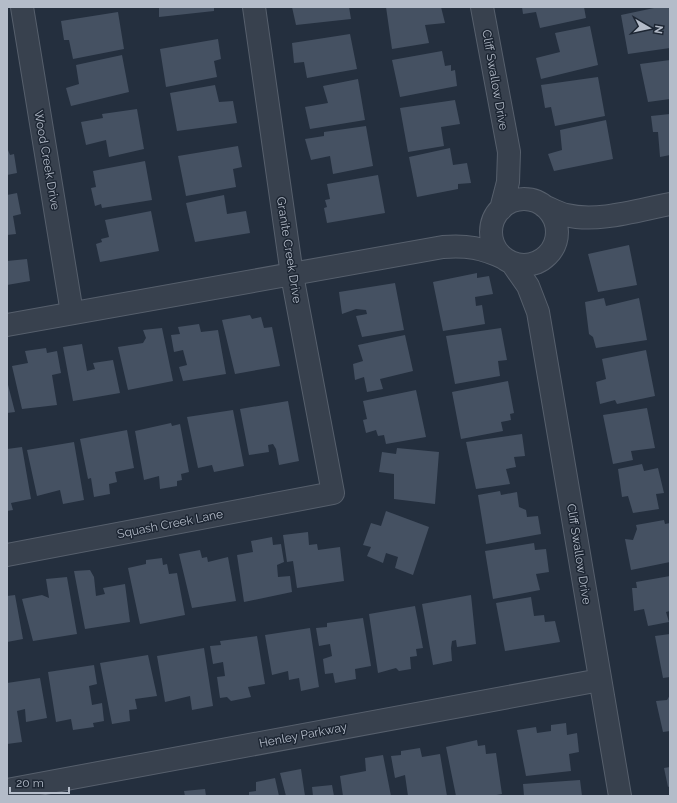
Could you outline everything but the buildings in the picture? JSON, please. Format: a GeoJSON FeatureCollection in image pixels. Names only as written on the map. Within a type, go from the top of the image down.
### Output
{"type":"FeatureCollection","features":[{"type":"Feature","properties":{"kind":"street","name":"Wood Creek Drive"},"geometry":{"type":"LineString","coordinates":[[22,7],[72,312]]}},
{"type":"Feature","properties":{"kind":"street","name":"Granite Creek Drive"},"geometry":{"type":"LineString","coordinates":[[254,7],[292,275],[333,492]]}},
{"type":"Feature","properties":{"kind":"street","name":"Cliff Swallow Drive"},"geometry":{"type":"LineString","coordinates":[[482,7],[509,152],[521,181],[539,203]]}},
{"type":"Feature","properties":{"kind":"street","name":"Cliff Swallow Drive"},"geometry":{"type":"LineString","coordinates":[[498,212],[505,196],[508,182],[509,152]]}},
{"type":"Feature","properties":{"kind":"street"},"geometry":{"type":"LineString","coordinates":[[443,247],[459,242],[474,234],[508,203],[517,200],[526,199],[566,215],[590,218],[670,204]]}},
{"type":"Feature","properties":{"kind":"street"},"geometry":{"type":"LineString","coordinates":[[539,203],[550,212],[555,221],[557,230],[556,239],[550,252]]}},
{"type":"Feature","properties":{"kind":"street"},"geometry":{"type":"LineString","coordinates":[[498,212],[492,225],[492,239],[497,252],[508,261]]}},
{"type":"Feature","properties":{"kind":"street"},"geometry":{"type":"LineString","coordinates":[[7,325],[72,312],[292,275],[443,247],[472,247],[489,251],[508,261],[521,265],[531,264],[540,261],[564,237],[577,228],[602,217]]}},
{"type":"Feature","properties":{"kind":"street","name":"Cliff Swallow Drive"},"geometry":{"type":"LineString","coordinates":[[550,252],[541,277],[538,294],[538,312],[620,796]]}},
{"type":"Feature","properties":{"kind":"street","name":"Cliff Swallow Drive"},"geometry":{"type":"LineString","coordinates":[[508,261],[528,286],[538,312]]}},
{"type":"Feature","properties":{"kind":"street","name":"Squash Creek Lane"},"geometry":{"type":"LineString","coordinates":[[7,555],[333,492]]}},
{"type":"Feature","properties":{"kind":"street","name":"Henley Parkway"},"geometry":{"type":"LineString","coordinates":[[7,790],[600,680]]}}]}
